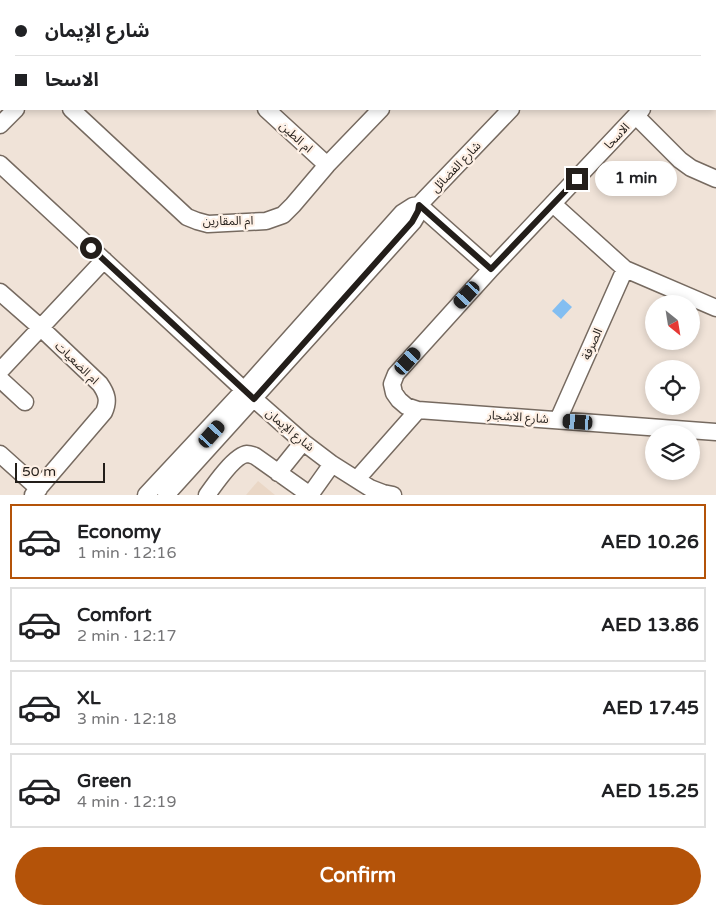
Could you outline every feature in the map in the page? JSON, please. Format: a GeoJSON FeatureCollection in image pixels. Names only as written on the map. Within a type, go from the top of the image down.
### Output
{"type":"FeatureCollection","features":[{"type":"Feature","properties":{"kind":"street"},"geometry":{"type":"LineString","coordinates":[[0,125],[15,110]]}},
{"type":"Feature","properties":{"kind":"street","name":"ام المقارين"},"geometry":{"type":"LineString","coordinates":[[72,110],[187,217],[208,224],[266,221],[283,215],[327,165],[380,110]]}},
{"type":"Feature","properties":{"kind":"street","name":"ام الطين"},"geometry":{"type":"LineString","coordinates":[[267,110],[327,165]]}},
{"type":"Feature","properties":{"kind":"street","name":"شارع الفضائل"},"geometry":{"type":"LineString","coordinates":[[166,495],[199,458],[249,394],[412,222],[419,205],[510,110]]}},
{"type":"Feature","properties":{"kind":"street"},"geometry":{"type":"LineString","coordinates":[[639,112],[680,160],[691,168],[716,179]]}},
{"type":"Feature","properties":{"kind":"street","name":"الاسحا"},"geometry":{"type":"LineString","coordinates":[[392,384],[396,374],[491,269],[639,112]]}},
{"type":"Feature","properties":{"kind":"street","name":"شارع الإيمان"},"geometry":{"type":"LineString","coordinates":[[0,164],[303,442],[332,464],[370,488],[392,495]]}},
{"type":"Feature","properties":{"kind":"street"},"geometry":{"type":"LineString","coordinates":[[553,204],[625,269],[716,308]]}},
{"type":"Feature","properties":{"kind":"street"},"geometry":{"type":"LineString","coordinates":[[146,495],[249,394],[256,392],[263,381],[301,338],[302,326],[407,209],[419,205],[491,269]]}},
{"type":"Feature","properties":{"kind":"street"},"geometry":{"type":"LineString","coordinates":[[0,371],[104,260]]}},
{"type":"Feature","properties":{"kind":"street","name":"الصرفة"},"geometry":{"type":"LineString","coordinates":[[558,420],[625,269]]}},
{"type":"Feature","properties":{"kind":"street","name":"ام الضعيات"},"geometry":{"type":"LineString","coordinates":[[0,292],[100,384],[104,390],[107,405],[104,412],[36,492]]}},
{"type":"Feature","properties":{"kind":"street"},"geometry":{"type":"LineString","coordinates":[[0,380],[25,402]]}},
{"type":"Feature","properties":{"kind":"street","name":"شارع الاشجار"},"geometry":{"type":"LineString","coordinates":[[392,384],[399,400],[406,406],[418,410],[716,432]]}},
{"type":"Feature","properties":{"kind":"street"},"geometry":{"type":"LineString","coordinates":[[357,480],[418,410]]}},
{"type":"Feature","properties":{"kind":"street"},"geometry":{"type":"LineString","coordinates":[[278,473],[303,442]]}},
{"type":"Feature","properties":{"kind":"street"},"geometry":{"type":"LineString","coordinates":[[0,454],[36,492]]}},
{"type":"Feature","properties":{"kind":"street"},"geometry":{"type":"LineString","coordinates":[[207,495],[236,460],[246,454],[255,456],[310,495],[332,464]]}},
{"type":"Feature","properties":{"kind":"street"},"geometry":{"type":"LineString","coordinates":[[199,458],[221,477]]}},
{"type":"Feature","properties":{"kind":"shaded area"},"geometry":{"type":"Polygon","coordinates":[[[258,481],[275,495],[246,495],[258,481]]]}},
{"type":"Feature","properties":{"kind":"water"},"geometry":{"type":"Polygon","coordinates":[[[563,299],[572,307],[561,319],[552,311],[563,299]]]}},
{"type":"Feature","properties":{"kind":"route"},"geometry":{"type":"LineString","coordinates":[[91,248],[254,399],[412,222],[416,217],[419,205],[491,269],[577,179]]}}]}
